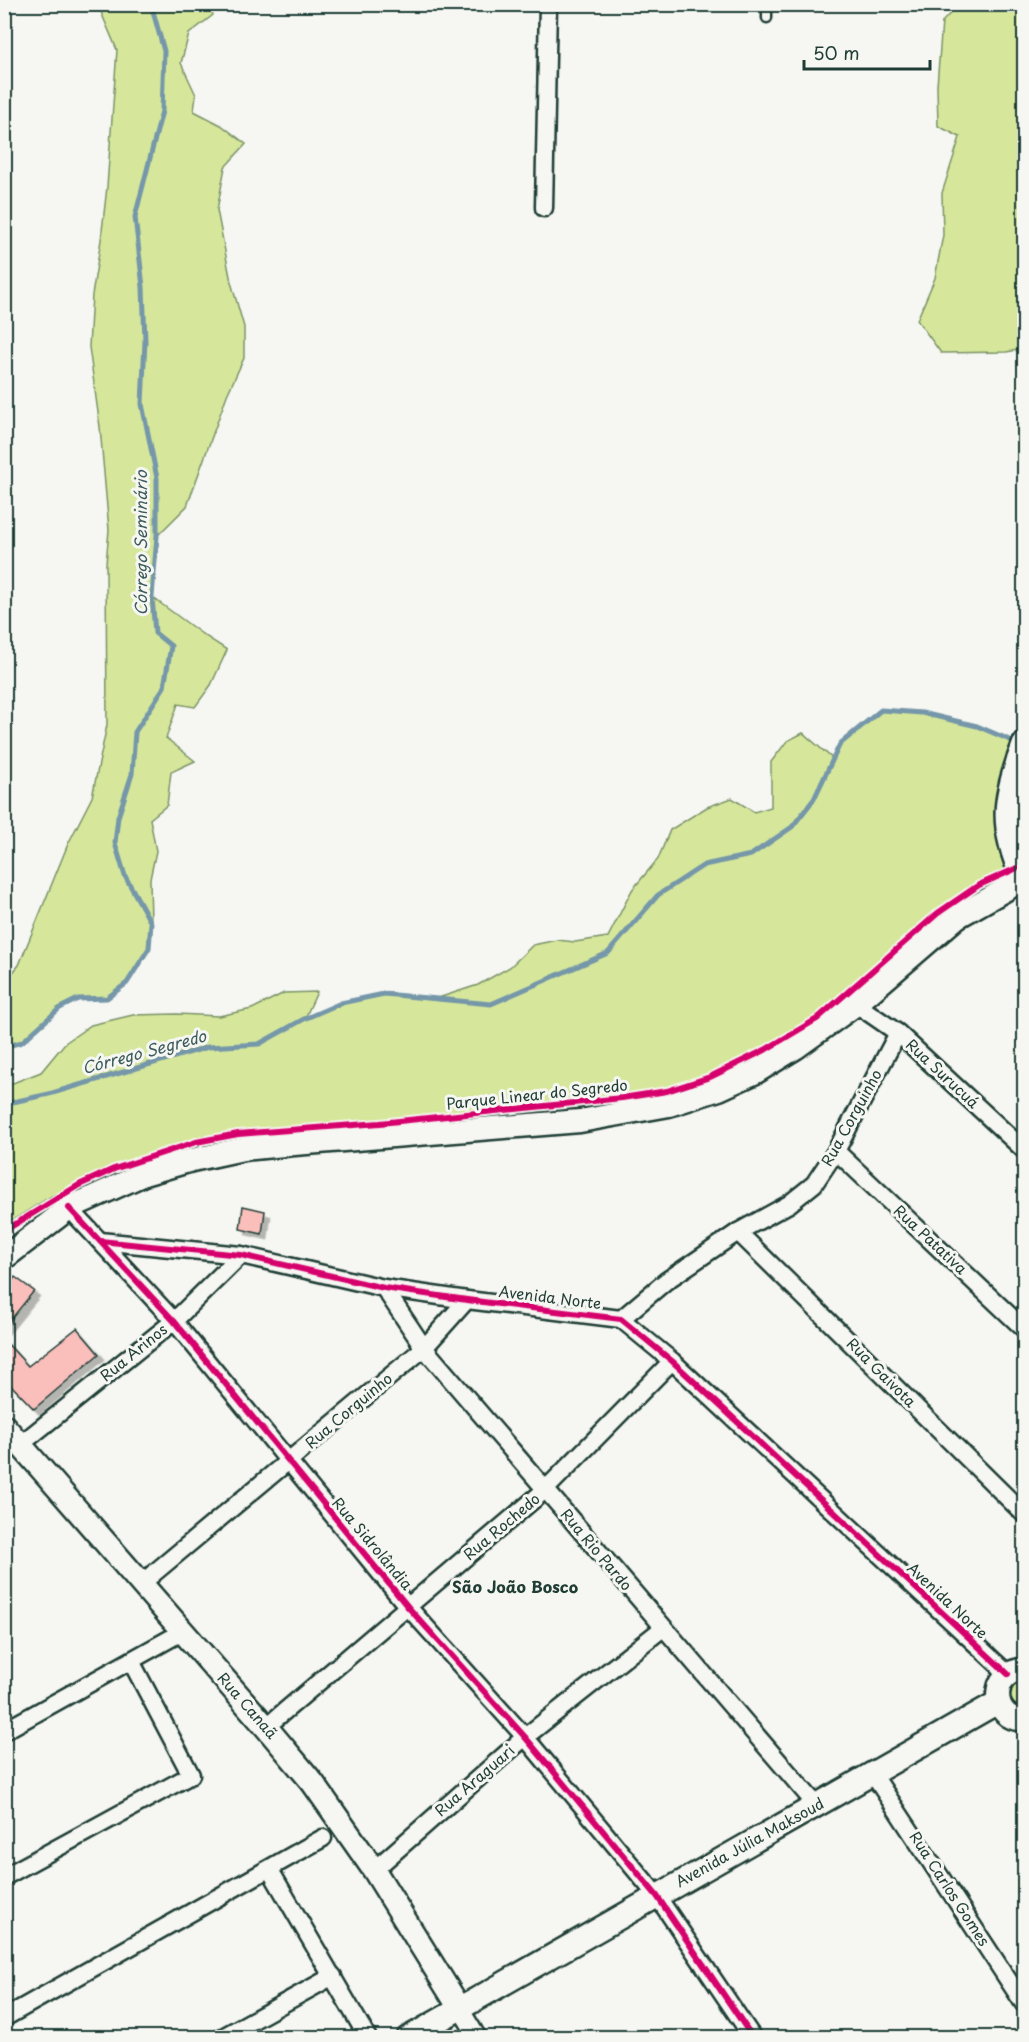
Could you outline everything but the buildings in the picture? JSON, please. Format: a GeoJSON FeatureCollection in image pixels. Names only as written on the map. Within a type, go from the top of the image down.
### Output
{"type":"FeatureCollection","features":[{"type":"Feature","properties":{"kind":"street"},"geometry":{"type":"LineString","coordinates":[[544,208],[548,4]]}},
{"type":"Feature","properties":{"kind":"street"},"geometry":{"type":"LineString","coordinates":[[4,1239],[144,1174],[192,1160],[243,1149],[580,1121],[669,1105],[719,1089],[756,1072],[795,1048],[856,1004],[957,917],[1024,879],[1014,858],[1005,810],[1009,788],[1021,753]]}},
{"type":"Feature","properties":{"kind":"street","name":"Rua Surucuá"},"geometry":{"type":"LineString","coordinates":[[856,1004],[898,1033],[1024,1150]]}},
{"type":"Feature","properties":{"kind":"street","name":"Rua Corguinho"},"geometry":{"type":"LineString","coordinates":[[621,1319],[666,1281],[738,1232],[789,1204],[814,1184],[836,1151],[898,1033]]}},
{"type":"Feature","properties":{"kind":"street","name":"Rua Patativa"},"geometry":{"type":"LineString","coordinates":[[836,1151],[1024,1329]]}},
{"type":"Feature","properties":{"kind":"street"},"geometry":{"type":"LineString","coordinates":[[4,1258],[65,1210]]}},
{"type":"Feature","properties":{"kind":"street","name":"Rua Sidrolândia"},"geometry":{"type":"LineString","coordinates":[[65,1210],[100,1241],[174,1321],[408,1607],[525,1737],[657,1896],[753,2037]]}},
{"type":"Feature","properties":{"kind":"street","name":"Rua Gaivota"},"geometry":{"type":"LineString","coordinates":[[738,1232],[1024,1514]]}},
{"type":"Feature","properties":{"kind":"street","name":"Avenida Norte"},"geometry":{"type":"LineString","coordinates":[[100,1241],[241,1255],[384,1288],[621,1319],[672,1361],[1016,1672]]}},
{"type":"Feature","properties":{"kind":"street","name":"Rua Arinos"},"geometry":{"type":"LineString","coordinates":[[21,1444],[174,1321],[241,1255]]}},
{"type":"Feature","properties":{"kind":"street","name":"Rua Rio Pardo"},"geometry":{"type":"LineString","coordinates":[[384,1288],[424,1348],[817,1806]]}},
{"type":"Feature","properties":{"kind":"street","name":"Rua Corguinho"},"geometry":{"type":"LineString","coordinates":[[142,1583],[424,1348],[467,1300]]}},
{"type":"Feature","properties":{"kind":"street","name":"Rua Rochedo"},"geometry":{"type":"LineString","coordinates":[[266,1727],[545,1490],[672,1361]]}},
{"type":"Feature","properties":{"kind":"street","name":"Rua Canaã"},"geometry":{"type":"LineString","coordinates":[[5,1426],[320,1792],[374,1870],[459,2007]]}},
{"type":"Feature","properties":{"kind":"street","name":"Rua Araguari"},"geometry":{"type":"LineString","coordinates":[[374,1870],[525,1737],[663,1628]]}},
{"type":"Feature","properties":{"kind":"street"},"geometry":{"type":"LineString","coordinates":[[4,1731],[182,1632]]}},
{"type":"Feature","properties":{"kind":"street"},"geometry":{"type":"LineString","coordinates":[[4,1877],[191,1774],[131,1661]]}},
{"type":"Feature","properties":{"kind":"street"},"geometry":{"type":"LineString","coordinates":[[1016,1672],[1001,1682],[998,1702],[1006,1713],[1018,1720],[1024,1719]]}},
{"type":"Feature","properties":{"kind":"street","name":"Avenida Júlia Maksoud"},"geometry":{"type":"LineString","coordinates":[[408,2037],[998,1702]]}},
{"type":"Feature","properties":{"kind":"street","name":"Rua Carlos Gomes"},"geometry":{"type":"LineString","coordinates":[[873,1774],[1024,2004]]}},
{"type":"Feature","properties":{"kind":"street"},"geometry":{"type":"LineString","coordinates":[[4,2018],[270,1870],[323,1838]]}},
{"type":"Feature","properties":{"kind":"street"},"geometry":{"type":"LineString","coordinates":[[270,1870],[368,2037]]}},
{"type":"Feature","properties":{"kind":"street"},"geometry":{"type":"LineString","coordinates":[[221,2037],[333,1976]]}},
{"type":"Feature","properties":{"kind":"street"},"geometry":{"type":"LineString","coordinates":[[459,2007],[478,2037]]}},
{"type":"Feature","properties":{"kind":"lane"},"geometry":{"type":"LineString","coordinates":[[767,4],[767,18]]}},
{"type":"Feature","properties":{"kind":"green space"},"geometry":{"type":"Polygon","coordinates":[[[98,5],[209,5],[213,15],[189,34],[181,63],[196,95],[194,111],[221,125],[246,144],[225,167],[217,210],[231,282],[244,327],[244,358],[227,395],[187,506],[157,536],[152,597],[227,650],[211,685],[195,707],[178,704],[166,738],[195,761],[171,772],[167,805],[150,819],[156,851],[150,879],[149,948],[127,983],[107,998],[78,999],[60,1008],[22,1042],[5,1047],[5,982],[19,965],[68,844],[92,797],[107,725],[106,564],[109,530],[100,427],[89,347],[92,295],[107,187],[117,50],[98,5]]]}},
{"type":"Feature","properties":{"kind":"green space"},"geometry":{"type":"Polygon","coordinates":[[[958,5],[1024,5],[1024,349],[1006,352],[941,353],[917,320],[935,278],[943,235],[942,193],[960,137],[938,126],[937,86],[942,22],[958,5]]]}},
{"type":"Feature","properties":{"kind":"green space"},"geometry":{"type":"Polygon","coordinates":[[[881,710],[922,713],[977,726],[1021,743],[1024,734],[1024,815],[1023,813],[1004,812],[1016,871],[956,905],[855,992],[799,1033],[715,1079],[679,1091],[624,1103],[429,1122],[245,1135],[193,1146],[125,1166],[50,1197],[5,1225],[5,1086],[41,1072],[65,1043],[91,1025],[133,1015],[219,1016],[252,1009],[284,993],[317,992],[305,1018],[341,1003],[384,994],[435,999],[478,985],[510,967],[533,945],[557,940],[575,942],[608,937],[632,890],[658,859],[670,830],[707,807],[732,798],[754,812],[771,807],[771,762],[787,741],[803,733],[833,759],[840,744],[881,710]]]}},
{"type":"Feature","properties":{"kind":"green space"},"geometry":{"type":"Polygon","coordinates":[[[1024,1680],[1024,1709],[1020,1710],[1008,1701],[1007,1691],[1013,1682],[1024,1680]]]}},
{"type":"Feature","properties":{"kind":"waterway","name":"Córrego Seminário"},"geometry":{"type":"LineString","coordinates":[[4,1047],[22,1042],[60,1008],[78,999],[107,998],[127,983],[149,948],[151,923],[125,876],[115,843],[118,817],[132,774],[135,732],[164,687],[171,646],[155,633],[152,597],[157,536],[157,478],[142,404],[145,341],[143,287],[135,217],[162,111],[164,51],[151,4]]}},
{"type":"Feature","properties":{"kind":"waterway","name":"Córrego Segredo"},"geometry":{"type":"LineString","coordinates":[[4,1104],[49,1094],[208,1047],[259,1044],[304,1019],[341,1003],[384,994],[491,1004],[608,953],[658,895],[704,865],[751,855],[792,827],[814,799],[840,744],[881,710],[922,713],[977,726],[1017,743]]}},
{"type":"Feature","properties":{"kind":"cycle path","name":"Parque Linear do Segredo"},"geometry":{"type":"LineString","coordinates":[[4,1231],[79,1185],[114,1169],[196,1142],[238,1134],[380,1123],[622,1098],[667,1091],[710,1077],[765,1050],[817,1019],[938,913],[979,885],[1024,865]]}},
{"type":"Feature","properties":{"kind":"cycle path"},"geometry":{"type":"LineString","coordinates":[[69,1208],[174,1321],[408,1607],[525,1737],[657,1896],[753,2038]]}},
{"type":"Feature","properties":{"kind":"cycle path"},"geometry":{"type":"LineString","coordinates":[[100,1241],[241,1255],[384,1288],[621,1319],[672,1361],[1008,1674]]}},
{"type":"Feature","properties":{"kind":"district","name":"São João Bosco"},"geometry":{"type":"Point","coordinates":[515,1587]}}]}
